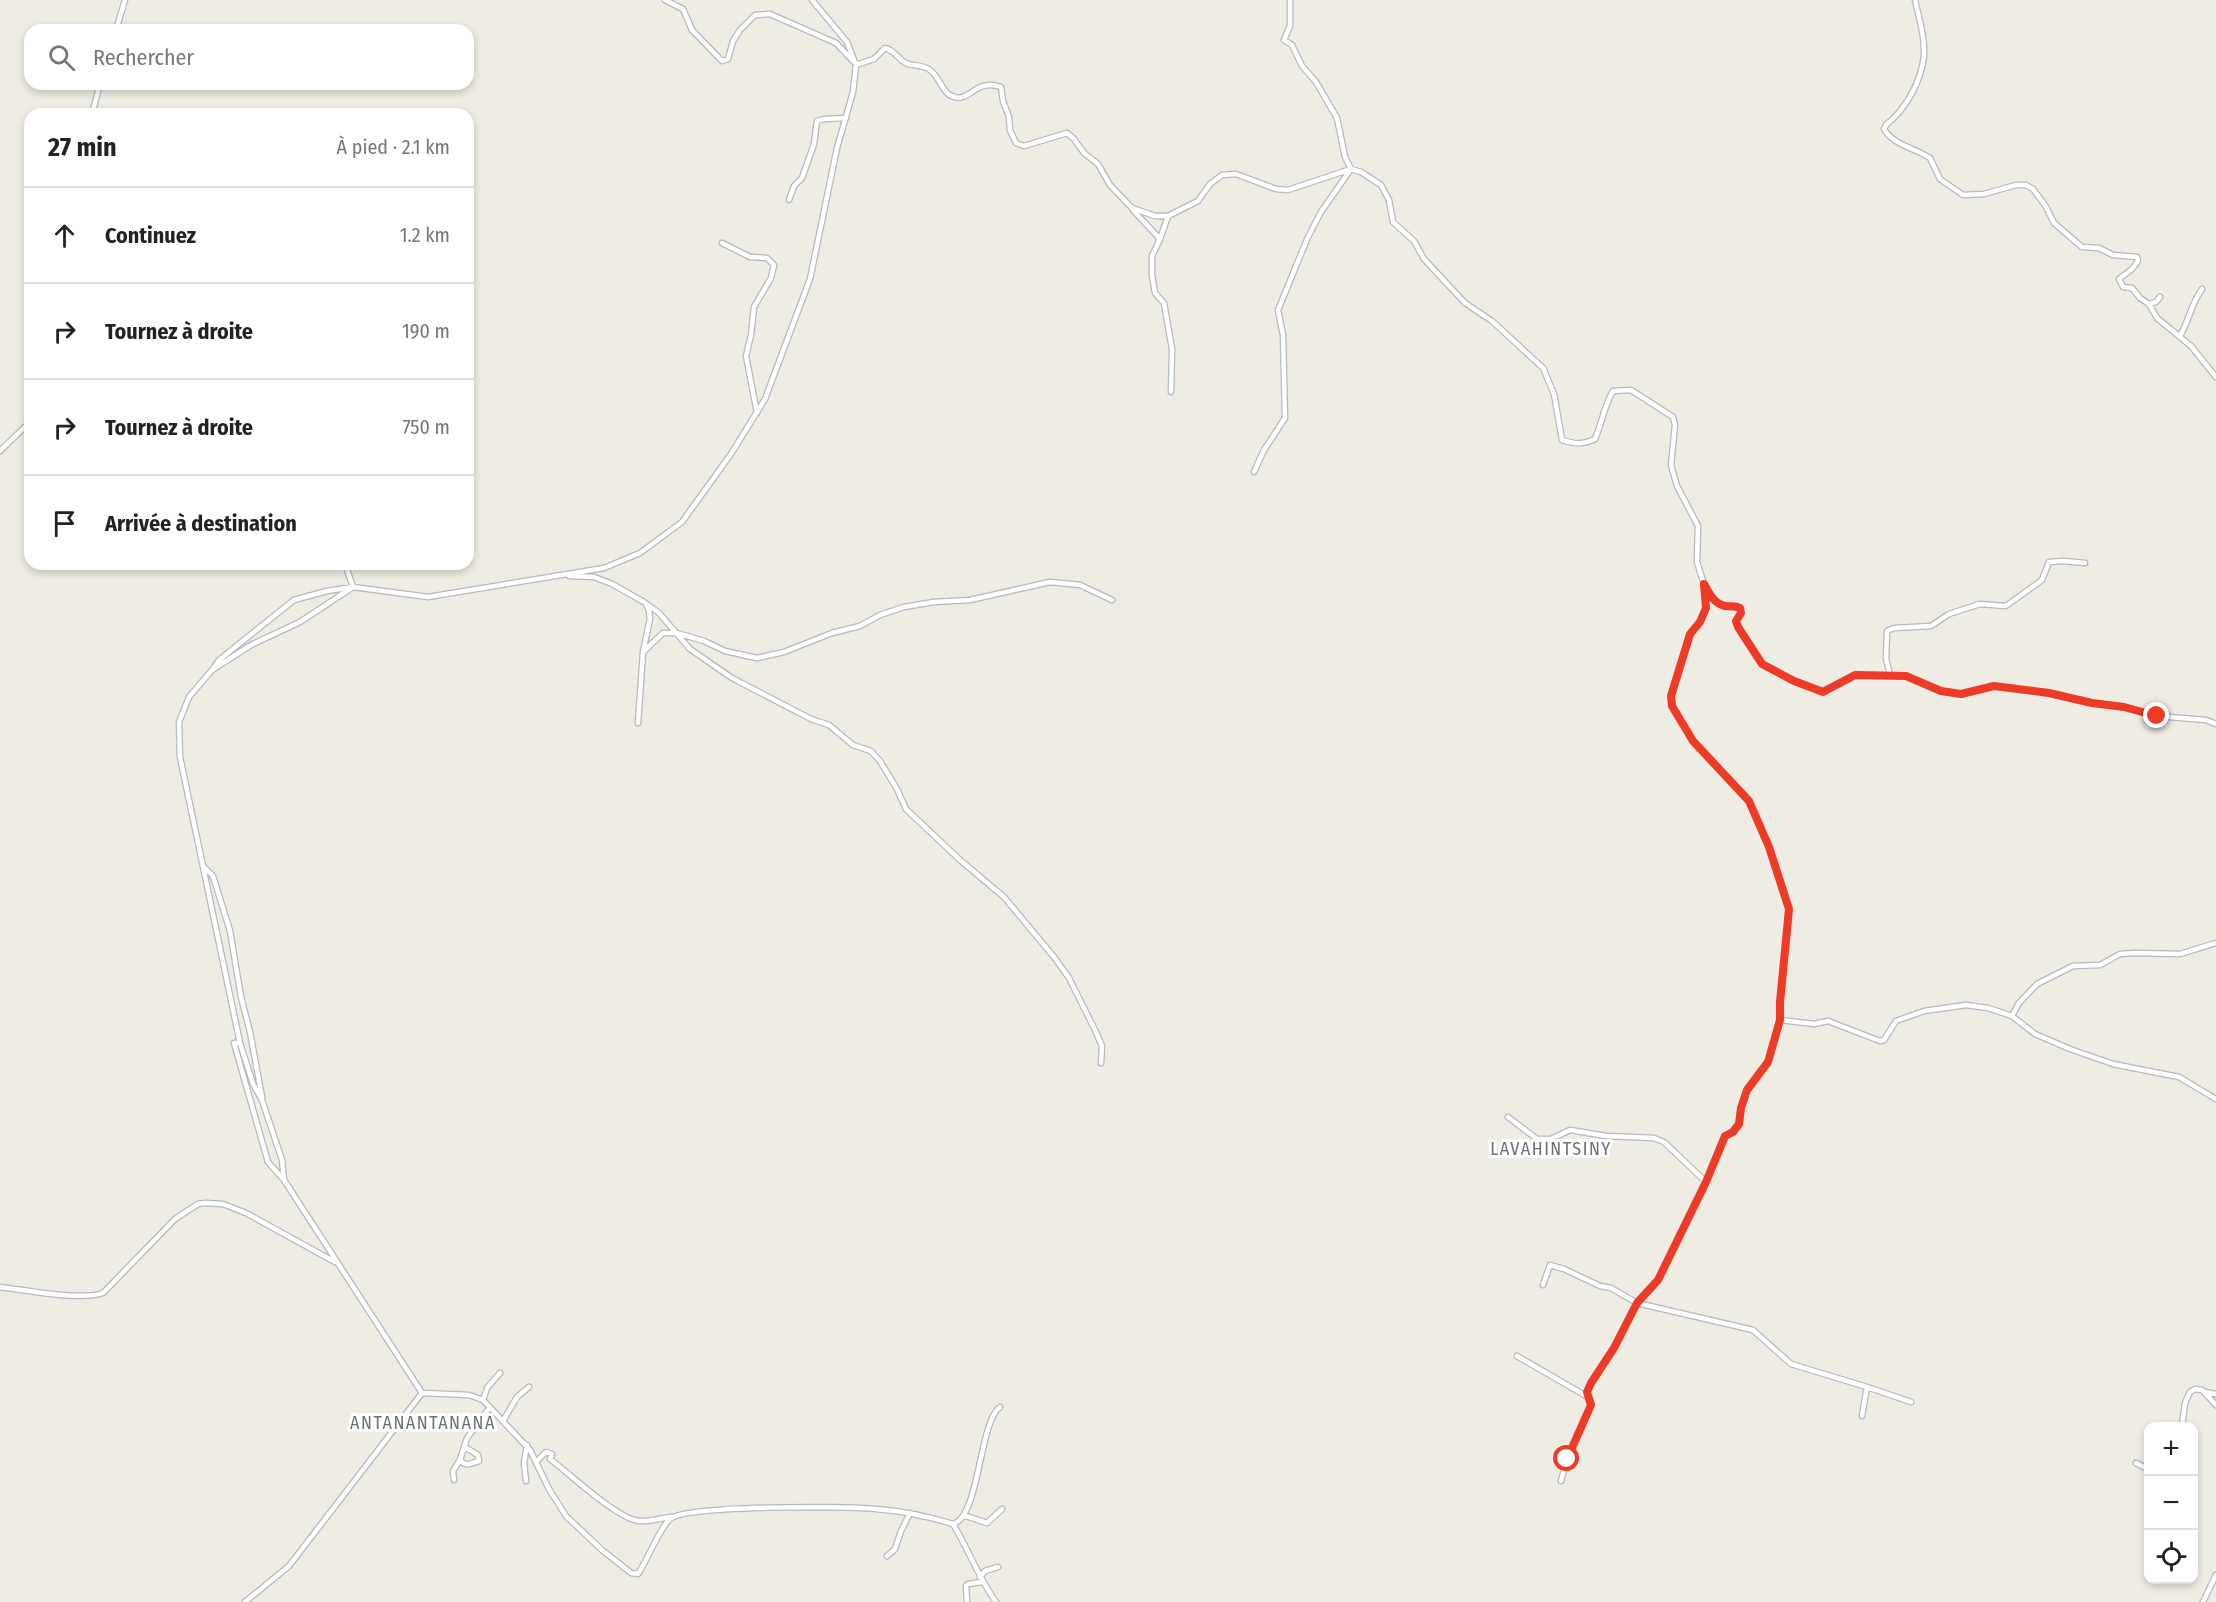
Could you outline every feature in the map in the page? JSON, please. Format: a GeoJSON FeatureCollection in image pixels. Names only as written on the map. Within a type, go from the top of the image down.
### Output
{"type":"FeatureCollection","features":[{"type":"Feature","properties":{"kind":"street"},"geometry":{"type":"LineString","coordinates":[[118,24],[124,0]]}},
{"type":"Feature","properties":{"kind":"street"},"geometry":{"type":"LineString","coordinates":[[665,0],[683,9],[692,30],[722,61],[728,59],[733,41],[755,15],[770,14],[836,43],[856,65]]}},
{"type":"Feature","properties":{"kind":"street"},"geometry":{"type":"LineString","coordinates":[[262,1100],[253,1084],[240,1043],[180,757],[178,722],[189,697],[219,660],[294,600],[353,587],[428,597],[604,568],[639,554],[682,522],[765,399],[810,279],[837,148],[853,92],[856,65],[847,42],[812,0]]}},
{"type":"Feature","properties":{"kind":"street"},"geometry":{"type":"LineString","coordinates":[[1290,0],[1290,26],[1284,40],[1292,45],[1302,66],[1316,82],[1336,118],[1345,157],[1351,169]]}},
{"type":"Feature","properties":{"kind":"street"},"geometry":{"type":"LineString","coordinates":[[1915,0],[1923,34],[1924,57],[1915,89],[1910,99],[1886,125],[1884,129],[1887,134],[1903,145],[1930,158],[1940,179],[1963,195],[1984,194],[2016,184],[2026,185],[2033,189],[2054,223],[2082,247],[2099,248],[2113,255],[2137,257],[2138,261],[2135,265],[2119,279],[2123,287],[2132,288],[2149,304],[2157,318],[2191,346],[2216,377]]}},
{"type":"Feature","properties":{"kind":"street"},"geometry":{"type":"LineString","coordinates":[[856,65],[874,59],[885,48],[891,49],[906,63],[932,70],[948,94],[956,98],[965,96],[979,86],[1002,87],[1003,101],[1010,117],[1010,130],[1017,143],[1024,146],[1067,133],[1084,153],[1098,164],[1110,185],[1160,239]]}},
{"type":"Feature","properties":{"kind":"street"},"geometry":{"type":"LineString","coordinates":[[94,108],[98,90]]}},
{"type":"Feature","properties":{"kind":"street"},"geometry":{"type":"LineString","coordinates":[[789,200],[794,186],[802,178],[814,144],[817,121],[846,118]]}},
{"type":"Feature","properties":{"kind":"street"},"geometry":{"type":"LineString","coordinates":[[1132,208],[1155,216],[1168,216],[1198,201],[1210,184],[1222,175],[1236,174],[1276,189],[1288,190],[1351,169],[1361,172],[1381,185],[1389,200],[1393,222],[1414,241],[1424,259],[1465,303],[1492,321],[1543,368],[1554,394],[1562,440],[1575,444],[1595,439],[1602,423],[1605,405],[1613,391],[1631,390],[1674,417],[1671,465],[1677,486],[1698,526],[1696,562],[1704,584],[1713,600],[1724,606],[1740,608],[1741,613],[1736,621],[1738,627],[1762,664],[1794,681],[1823,692],[1855,675],[1906,676],[1941,691],[1961,694],[1994,686],[2049,693],[2092,703],[2124,707],[2157,716],[2206,720],[2216,718]]}},
{"type":"Feature","properties":{"kind":"street"},"geometry":{"type":"LineString","coordinates":[[1254,472],[1264,450],[1285,418],[1283,335],[1278,310],[1308,237],[1351,169]]}},
{"type":"Feature","properties":{"kind":"street"},"geometry":{"type":"LineString","coordinates":[[1168,216],[1152,256],[1152,274],[1155,293],[1164,303],[1172,349],[1171,392]]}},
{"type":"Feature","properties":{"kind":"street"},"geometry":{"type":"LineString","coordinates":[[722,243],[750,257],[767,258],[774,265],[771,278],[754,307],[746,356],[757,413]]}},
{"type":"Feature","properties":{"kind":"street"},"geometry":{"type":"LineString","coordinates":[[2180,336],[2187,324],[2188,313],[2202,289]]}},
{"type":"Feature","properties":{"kind":"street"},"geometry":{"type":"LineString","coordinates":[[2149,304],[2156,302],[2160,297]]}},
{"type":"Feature","properties":{"kind":"street"},"geometry":{"type":"LineString","coordinates":[[0,451],[24,428]]}},
{"type":"Feature","properties":{"kind":"street"},"geometry":{"type":"LineString","coordinates":[[1890,675],[1886,659],[1887,631],[1894,628],[1931,627],[1949,614],[1980,604],[2006,606],[2042,580],[2049,562],[2085,563]]}},
{"type":"Feature","properties":{"kind":"street"},"geometry":{"type":"LineString","coordinates":[[604,568],[605,579],[659,613],[690,649],[732,678],[811,719],[829,725],[853,745],[871,751],[880,761],[906,809],[960,860],[1004,897],[1054,957],[1069,978],[1095,1030],[1102,1046],[1101,1062]]}},
{"type":"Feature","properties":{"kind":"street"},"geometry":{"type":"LineString","coordinates":[[347,570],[353,587]]}},
{"type":"Feature","properties":{"kind":"street"},"geometry":{"type":"LineString","coordinates":[[563,575],[594,577],[612,584]]}},
{"type":"Feature","properties":{"kind":"street"},"geometry":{"type":"LineString","coordinates":[[643,652],[663,633],[676,633],[704,641],[725,651],[757,658],[784,652],[832,633],[860,627],[880,615],[904,608],[934,602],[970,600],[1050,582],[1080,585],[1112,600]]}},
{"type":"Feature","properties":{"kind":"street"},"geometry":{"type":"LineString","coordinates":[[1561,1481],[1567,1459],[1591,1405],[1588,1397],[1591,1383],[1614,1348],[1637,1303],[1658,1280],[1706,1182],[1725,1136],[1733,1132],[1739,1124],[1747,1090],[1768,1062],[1780,1020],[1789,909],[1769,847],[1749,801],[1693,741],[1672,706],[1671,696],[1690,634],[1700,622],[1706,608],[1704,584]]}},
{"type":"Feature","properties":{"kind":"street"},"geometry":{"type":"LineString","coordinates":[[212,670],[250,645],[300,622],[353,587]]}},
{"type":"Feature","properties":{"kind":"street"},"geometry":{"type":"LineString","coordinates":[[638,723],[643,652],[650,619],[649,610],[644,602]]}},
{"type":"Feature","properties":{"kind":"street"},"geometry":{"type":"LineString","coordinates":[[2206,720],[2216,724]]}},
{"type":"Feature","properties":{"kind":"street"},"geometry":{"type":"LineString","coordinates":[[203,867],[213,876],[236,954],[241,998],[250,1032],[262,1100],[282,1160],[284,1180]]}},
{"type":"Feature","properties":{"kind":"street"},"geometry":{"type":"LineString","coordinates":[[2012,1016],[2019,1003],[2037,984],[2073,966],[2100,965],[2120,954],[2180,954],[2216,944]]}},
{"type":"Feature","properties":{"kind":"street"},"geometry":{"type":"LineString","coordinates":[[1780,1020],[1814,1024],[1828,1021],[1880,1041],[1884,1040],[1896,1021],[1924,1011],[1966,1005],[1988,1008],[2012,1016],[2035,1034],[2070,1049],[2113,1064],[2179,1077],[2216,1099]]}},
{"type":"Feature","properties":{"kind":"street"},"geometry":{"type":"LineString","coordinates":[[240,1043],[234,1042],[268,1162],[284,1180],[422,1394]]}},
{"type":"Feature","properties":{"kind":"street"},"geometry":{"type":"LineString","coordinates":[[1509,1117],[1538,1139],[1551,1139],[1570,1130],[1606,1136],[1654,1138],[1664,1142],[1706,1182]]}},
{"type":"Feature","properties":{"kind":"street"},"geometry":{"type":"LineString","coordinates":[[0,1287],[90,1296],[103,1293],[175,1219],[198,1204],[205,1203],[223,1204],[246,1213],[337,1263]]}},
{"type":"Feature","properties":{"kind":"street"},"geometry":{"type":"LineString","coordinates":[[1543,1285],[1550,1265],[1564,1269],[1599,1286],[1611,1288],[1637,1303],[1753,1330],[1791,1364],[1911,1402]]}},
{"type":"Feature","properties":{"kind":"street"},"geometry":{"type":"LineString","coordinates":[[1517,1356],[1588,1397]]}},
{"type":"Feature","properties":{"kind":"street"},"geometry":{"type":"LineString","coordinates":[[483,1400],[487,1388],[500,1373]]}},
{"type":"Feature","properties":{"kind":"street"},"geometry":{"type":"LineString","coordinates":[[503,1420],[517,1397],[529,1387]]}},
{"type":"Feature","properties":{"kind":"street"},"geometry":{"type":"LineString","coordinates":[[1862,1416],[1867,1387]]}},
{"type":"Feature","properties":{"kind":"street"},"geometry":{"type":"LineString","coordinates":[[2183,1422],[2188,1395],[2195,1389],[2216,1394]]}},
{"type":"Feature","properties":{"kind":"street"},"geometry":{"type":"LineString","coordinates":[[2206,1392],[2216,1405]]}},
{"type":"Feature","properties":{"kind":"street"},"geometry":{"type":"LineString","coordinates":[[422,1394],[469,1395],[483,1400],[527,1446],[549,1489],[566,1515],[602,1550],[631,1573],[638,1574],[660,1532],[671,1517]]}},
{"type":"Feature","properties":{"kind":"street"},"geometry":{"type":"LineString","coordinates":[[245,1602],[289,1566],[422,1394]]}},
{"type":"Feature","properties":{"kind":"street"},"geometry":{"type":"LineString","coordinates":[[454,1480],[453,1471],[460,1460],[467,1438],[490,1407]]}},
{"type":"Feature","properties":{"kind":"street"},"geometry":{"type":"LineString","coordinates":[[953,1524],[963,1516],[970,1502],[988,1432],[996,1410],[1000,1407]]}},
{"type":"Feature","properties":{"kind":"street"},"geometry":{"type":"LineString","coordinates":[[526,1481],[524,1463],[527,1446]]}},
{"type":"Feature","properties":{"kind":"street"},"geometry":{"type":"LineString","coordinates":[[460,1460],[470,1465],[479,1461],[478,1455],[465,1447]]}},
{"type":"Feature","properties":{"kind":"street"},"geometry":{"type":"LineString","coordinates":[[536,1462],[546,1452],[552,1454],[550,1459],[619,1513],[636,1521],[657,1521],[687,1513],[743,1508],[860,1508],[921,1514],[953,1524],[965,1543],[981,1580],[996,1602]]}},
{"type":"Feature","properties":{"kind":"street"},"geometry":{"type":"LineString","coordinates":[[2136,1463],[2144,1467]]}},
{"type":"Feature","properties":{"kind":"street"},"geometry":{"type":"LineString","coordinates":[[963,1516],[987,1523],[1002,1509]]}},
{"type":"Feature","properties":{"kind":"street"},"geometry":{"type":"LineString","coordinates":[[887,1556],[895,1549],[910,1513]]}},
{"type":"Feature","properties":{"kind":"street"},"geometry":{"type":"LineString","coordinates":[[967,1602],[966,1586],[981,1580],[985,1571],[998,1568]]}},
{"type":"Feature","properties":{"kind":"street"},"geometry":{"type":"LineString","coordinates":[[2203,1602],[2216,1575]]}},
{"type":"Feature","properties":{"kind":"district","name":"LAVAHINTSINY"},"geometry":{"type":"Point","coordinates":[1551,1149]}},
{"type":"Feature","properties":{"kind":"district","name":"ANTANANTANANA"},"geometry":{"type":"Point","coordinates":[423,1423]}},
{"type":"Feature","properties":{"kind":"route"},"geometry":{"type":"LineString","coordinates":[[1567,1459],[1591,1405],[1587,1392],[1591,1383],[1614,1348],[1637,1303],[1658,1280],[1706,1182],[1725,1136],[1733,1132],[1739,1124],[1747,1090],[1768,1062],[1780,1020],[1789,909],[1769,847],[1749,801],[1693,741],[1672,706],[1671,696],[1690,634],[1700,622],[1706,608],[1704,584],[1713,600],[1724,606],[1740,608],[1741,613],[1736,621],[1738,627],[1762,664],[1794,681],[1823,692],[1855,675],[1906,676],[1941,691],[1961,694],[1994,686],[2049,693],[2092,703],[2124,707],[2157,716]]}}]}
